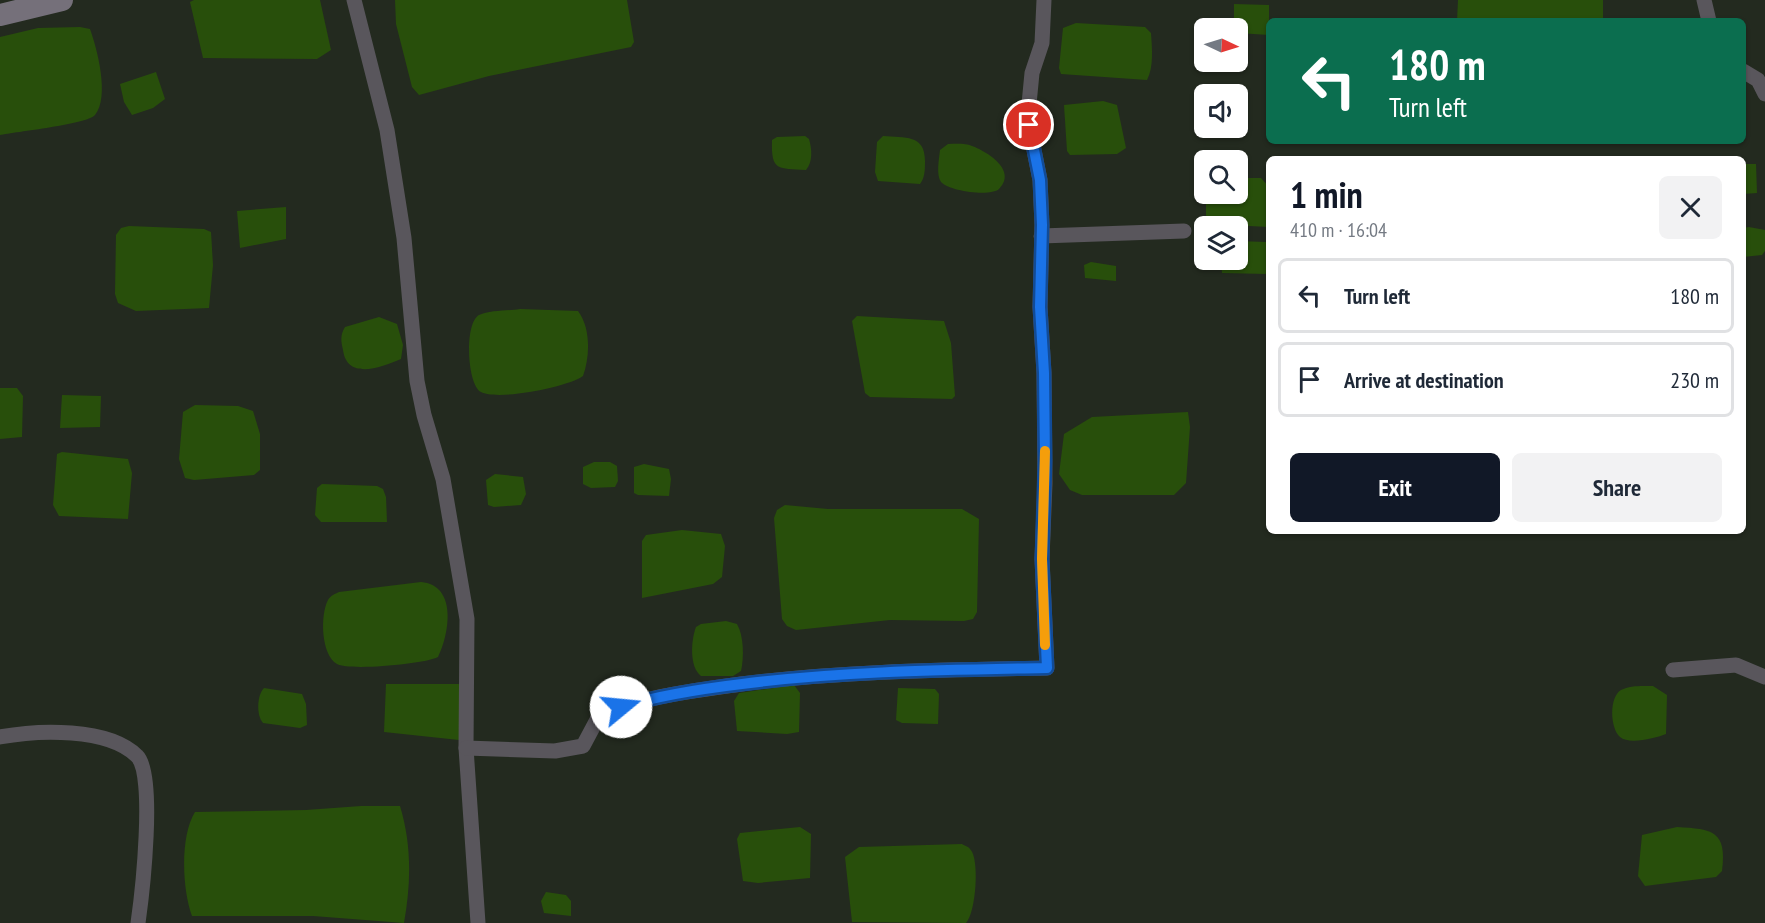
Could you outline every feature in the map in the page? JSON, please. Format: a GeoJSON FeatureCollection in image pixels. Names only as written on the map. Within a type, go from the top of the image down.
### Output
{"type":"FeatureCollection","features":[{"type":"Feature","properties":{"kind":"main road"},"geometry":{"type":"LineString","coordinates":[[0,15],[62,0]]}},
{"type":"Feature","properties":{"kind":"street"},"geometry":{"type":"LineString","coordinates":[[354,0],[387,130],[404,238],[417,381],[424,416],[443,479],[466,619],[466,748],[478,923]]}},
{"type":"Feature","properties":{"kind":"street"},"geometry":{"type":"LineString","coordinates":[[466,748],[555,751],[583,746],[599,716],[653,697],[701,689],[847,672],[1047,668],[1042,559],[1044,373],[1040,307],[1040,180],[1029,125],[1032,74],[1042,43],[1044,0]]}},
{"type":"Feature","properties":{"kind":"street"},"geometry":{"type":"LineString","coordinates":[[1704,0],[1708,18]]}},
{"type":"Feature","properties":{"kind":"street"},"geometry":{"type":"LineString","coordinates":[[1746,73],[1758,80],[1765,94]]}},
{"type":"Feature","properties":{"kind":"street"},"geometry":{"type":"LineString","coordinates":[[1041,236],[1185,231]]}},
{"type":"Feature","properties":{"kind":"street"},"geometry":{"type":"LineString","coordinates":[[1673,670],[1736,665],[1765,677]]}},
{"type":"Feature","properties":{"kind":"street"},"geometry":{"type":"LineString","coordinates":[[0,737],[53,732],[83,735],[102,738],[138,756],[144,768],[147,823],[138,923]]}},
{"type":"Feature","properties":{"kind":"shaded area"},"geometry":{"type":"Polygon","coordinates":[[[194,0],[320,0],[331,50],[317,59],[203,58],[190,2],[194,0]]]}},
{"type":"Feature","properties":{"kind":"shaded area"},"geometry":{"type":"Polygon","coordinates":[[[395,0],[627,0],[634,42],[631,47],[489,76],[419,95],[412,87],[396,24],[395,0]]]}},
{"type":"Feature","properties":{"kind":"shaded area"},"geometry":{"type":"Polygon","coordinates":[[[1458,0],[1603,0],[1603,18],[1457,18],[1458,0]]]}},
{"type":"Feature","properties":{"kind":"shaded area"},"geometry":{"type":"Polygon","coordinates":[[[1234,4],[1269,5],[1266,35],[1248,34],[1248,18],[1234,18],[1234,4]]]}},
{"type":"Feature","properties":{"kind":"shaded area"},"geometry":{"type":"Polygon","coordinates":[[[1076,23],[1145,27],[1151,33],[1152,51],[1151,69],[1147,80],[1061,74],[1059,68],[1063,28],[1076,23]]]}},
{"type":"Feature","properties":{"kind":"shaded area"},"geometry":{"type":"Polygon","coordinates":[[[80,27],[90,29],[99,60],[102,97],[95,115],[79,122],[0,135],[0,37],[38,28],[80,27]]]}},
{"type":"Feature","properties":{"kind":"shaded area"},"geometry":{"type":"Polygon","coordinates":[[[156,72],[165,99],[153,108],[132,115],[124,102],[120,84],[156,72]]]}},
{"type":"Feature","properties":{"kind":"shaded area"},"geometry":{"type":"Polygon","coordinates":[[[1103,101],[1117,105],[1126,148],[1117,154],[1070,155],[1067,151],[1064,105],[1103,101]]]}},
{"type":"Feature","properties":{"kind":"shaded area"},"geometry":{"type":"Polygon","coordinates":[[[805,136],[809,139],[811,151],[810,163],[806,170],[783,168],[775,163],[772,140],[777,137],[805,136]]]}},
{"type":"Feature","properties":{"kind":"shaded area"},"geometry":{"type":"Polygon","coordinates":[[[883,136],[912,139],[922,146],[925,167],[920,184],[878,181],[875,172],[877,142],[883,136]]]}},
{"type":"Feature","properties":{"kind":"shaded area"},"geometry":{"type":"Polygon","coordinates":[[[948,144],[969,145],[998,162],[1005,175],[1004,182],[999,189],[987,193],[970,192],[952,188],[941,182],[938,171],[940,150],[948,144]]]}},
{"type":"Feature","properties":{"kind":"shaded area"},"geometry":{"type":"Polygon","coordinates":[[[1746,164],[1756,164],[1757,193],[1746,194],[1746,164]]]}},
{"type":"Feature","properties":{"kind":"shaded area"},"geometry":{"type":"Polygon","coordinates":[[[1248,178],[1261,178],[1266,184],[1266,227],[1248,226],[1248,216],[1206,215],[1206,204],[1248,204],[1248,178]]]}},
{"type":"Feature","properties":{"kind":"shaded area"},"geometry":{"type":"Polygon","coordinates":[[[286,207],[286,239],[240,248],[237,211],[286,207]]]}},
{"type":"Feature","properties":{"kind":"shaded area"},"geometry":{"type":"Polygon","coordinates":[[[129,226],[204,229],[211,232],[213,265],[209,308],[136,311],[118,303],[115,294],[116,235],[121,228],[129,226]]]}},
{"type":"Feature","properties":{"kind":"shaded area"},"geometry":{"type":"Polygon","coordinates":[[[1746,228],[1765,230],[1765,251],[1762,255],[1746,257],[1746,228]]]}},
{"type":"Feature","properties":{"kind":"shaded area"},"geometry":{"type":"Polygon","coordinates":[[[1248,241],[1266,242],[1266,274],[1222,273],[1222,270],[1248,270],[1248,241]]]}},
{"type":"Feature","properties":{"kind":"shaded area"},"geometry":{"type":"Polygon","coordinates":[[[1091,262],[1116,266],[1116,281],[1085,278],[1084,265],[1091,262]]]}},
{"type":"Feature","properties":{"kind":"shaded area"},"geometry":{"type":"Polygon","coordinates":[[[520,309],[578,311],[585,326],[588,343],[583,376],[549,388],[517,394],[490,394],[481,392],[476,387],[469,354],[469,341],[474,320],[483,313],[520,309]]]}},
{"type":"Feature","properties":{"kind":"shaded area"},"geometry":{"type":"Polygon","coordinates":[[[857,316],[944,321],[951,343],[955,396],[952,399],[870,397],[865,393],[852,321],[857,316]]]}},
{"type":"Feature","properties":{"kind":"shaded area"},"geometry":{"type":"Polygon","coordinates":[[[379,317],[397,324],[403,345],[401,359],[384,366],[366,369],[351,365],[346,359],[342,344],[345,327],[379,317]]]}},
{"type":"Feature","properties":{"kind":"shaded area"},"geometry":{"type":"Polygon","coordinates":[[[0,388],[17,388],[23,396],[22,437],[0,439],[0,388]]]}},
{"type":"Feature","properties":{"kind":"shaded area"},"geometry":{"type":"Polygon","coordinates":[[[62,395],[101,396],[100,427],[60,428],[62,395]]]}},
{"type":"Feature","properties":{"kind":"shaded area"},"geometry":{"type":"Polygon","coordinates":[[[195,405],[238,406],[253,411],[260,434],[260,470],[254,475],[194,480],[185,478],[179,459],[183,412],[195,405]]]}},
{"type":"Feature","properties":{"kind":"shaded area"},"geometry":{"type":"Polygon","coordinates":[[[1188,412],[1190,427],[1186,483],[1174,495],[1082,495],[1070,490],[1059,474],[1064,434],[1092,417],[1188,412]]]}},
{"type":"Feature","properties":{"kind":"shaded area"},"geometry":{"type":"Polygon","coordinates":[[[62,452],[128,459],[132,473],[128,519],[59,516],[53,505],[57,454],[62,452]]]}},
{"type":"Feature","properties":{"kind":"shaded area"},"geometry":{"type":"Polygon","coordinates":[[[594,462],[610,462],[617,466],[618,481],[615,487],[591,488],[583,484],[583,467],[594,462]]]}},
{"type":"Feature","properties":{"kind":"shaded area"},"geometry":{"type":"Polygon","coordinates":[[[644,464],[669,469],[671,479],[669,496],[634,493],[634,467],[644,464]]]}},
{"type":"Feature","properties":{"kind":"shaded area"},"geometry":{"type":"Polygon","coordinates":[[[495,474],[523,477],[526,494],[521,505],[494,507],[488,505],[486,480],[495,474]]]}},
{"type":"Feature","properties":{"kind":"shaded area"},"geometry":{"type":"Polygon","coordinates":[[[322,484],[377,486],[383,489],[386,497],[387,522],[321,522],[315,515],[317,488],[322,484]]]}},
{"type":"Feature","properties":{"kind":"shaded area"},"geometry":{"type":"Polygon","coordinates":[[[785,505],[828,509],[962,509],[979,519],[977,612],[973,619],[964,621],[890,620],[796,630],[787,626],[782,619],[774,518],[777,510],[785,505]]]}},
{"type":"Feature","properties":{"kind":"shaded area"},"geometry":{"type":"Polygon","coordinates":[[[682,530],[721,534],[725,546],[722,577],[713,584],[642,598],[642,541],[646,535],[682,530]]]}},
{"type":"Feature","properties":{"kind":"shaded area"},"geometry":{"type":"Polygon","coordinates":[[[421,582],[433,585],[441,592],[448,612],[445,636],[438,657],[418,662],[371,667],[344,666],[332,659],[325,644],[323,624],[325,607],[330,597],[339,592],[421,582]]]}},
{"type":"Feature","properties":{"kind":"shaded area"},"geometry":{"type":"Polygon","coordinates":[[[726,621],[737,624],[741,635],[743,654],[741,671],[733,676],[701,676],[693,660],[692,646],[696,627],[701,624],[726,621]]]}},
{"type":"Feature","properties":{"kind":"shaded area"},"geometry":{"type":"Polygon","coordinates":[[[386,684],[460,684],[459,740],[384,732],[386,684]]]}},
{"type":"Feature","properties":{"kind":"shaded area"},"geometry":{"type":"Polygon","coordinates":[[[794,685],[800,693],[799,732],[787,734],[737,731],[734,701],[739,693],[794,685]]]}},
{"type":"Feature","properties":{"kind":"shaded area"},"geometry":{"type":"Polygon","coordinates":[[[1653,686],[1667,695],[1666,734],[1636,741],[1620,737],[1614,727],[1612,713],[1617,694],[1628,687],[1653,686]]]}},
{"type":"Feature","properties":{"kind":"shaded area"},"geometry":{"type":"Polygon","coordinates":[[[264,688],[302,694],[306,704],[307,725],[300,728],[263,723],[258,705],[264,688]]]}},
{"type":"Feature","properties":{"kind":"shaded area"},"geometry":{"type":"Polygon","coordinates":[[[898,688],[935,689],[939,694],[938,724],[902,723],[896,720],[898,688]]]}},
{"type":"Feature","properties":{"kind":"shaded area"},"geometry":{"type":"Polygon","coordinates":[[[400,806],[407,836],[409,864],[404,923],[313,916],[192,916],[186,892],[184,863],[187,835],[195,812],[306,810],[400,806]]]}},
{"type":"Feature","properties":{"kind":"shaded area"},"geometry":{"type":"Polygon","coordinates":[[[800,827],[811,834],[810,878],[758,883],[743,881],[737,839],[740,833],[800,827]]]}},
{"type":"Feature","properties":{"kind":"shaded area"},"geometry":{"type":"Polygon","coordinates":[[[1677,827],[1700,829],[1715,835],[1722,848],[1722,871],[1716,877],[1645,886],[1638,876],[1642,835],[1677,827]]]}},
{"type":"Feature","properties":{"kind":"shaded area"},"geometry":{"type":"Polygon","coordinates":[[[962,844],[973,854],[976,874],[972,908],[966,923],[852,922],[845,857],[859,847],[962,844]]]}},
{"type":"Feature","properties":{"kind":"shaded area"},"geometry":{"type":"Polygon","coordinates":[[[546,892],[566,895],[571,901],[571,916],[544,913],[541,901],[546,892]]]}},
{"type":"Feature","properties":{"kind":"slow traffic"},"geometry":{"type":"LineString","coordinates":[[1045,451],[1042,559],[1045,645]]}},
{"type":"Feature","properties":{"kind":"route"},"geometry":{"type":"LineString","coordinates":[[621,707],[653,697],[802,676],[847,672],[1047,668],[1042,559],[1045,483],[1044,373],[1040,307],[1042,225],[1040,180],[1029,125]]}}]}
